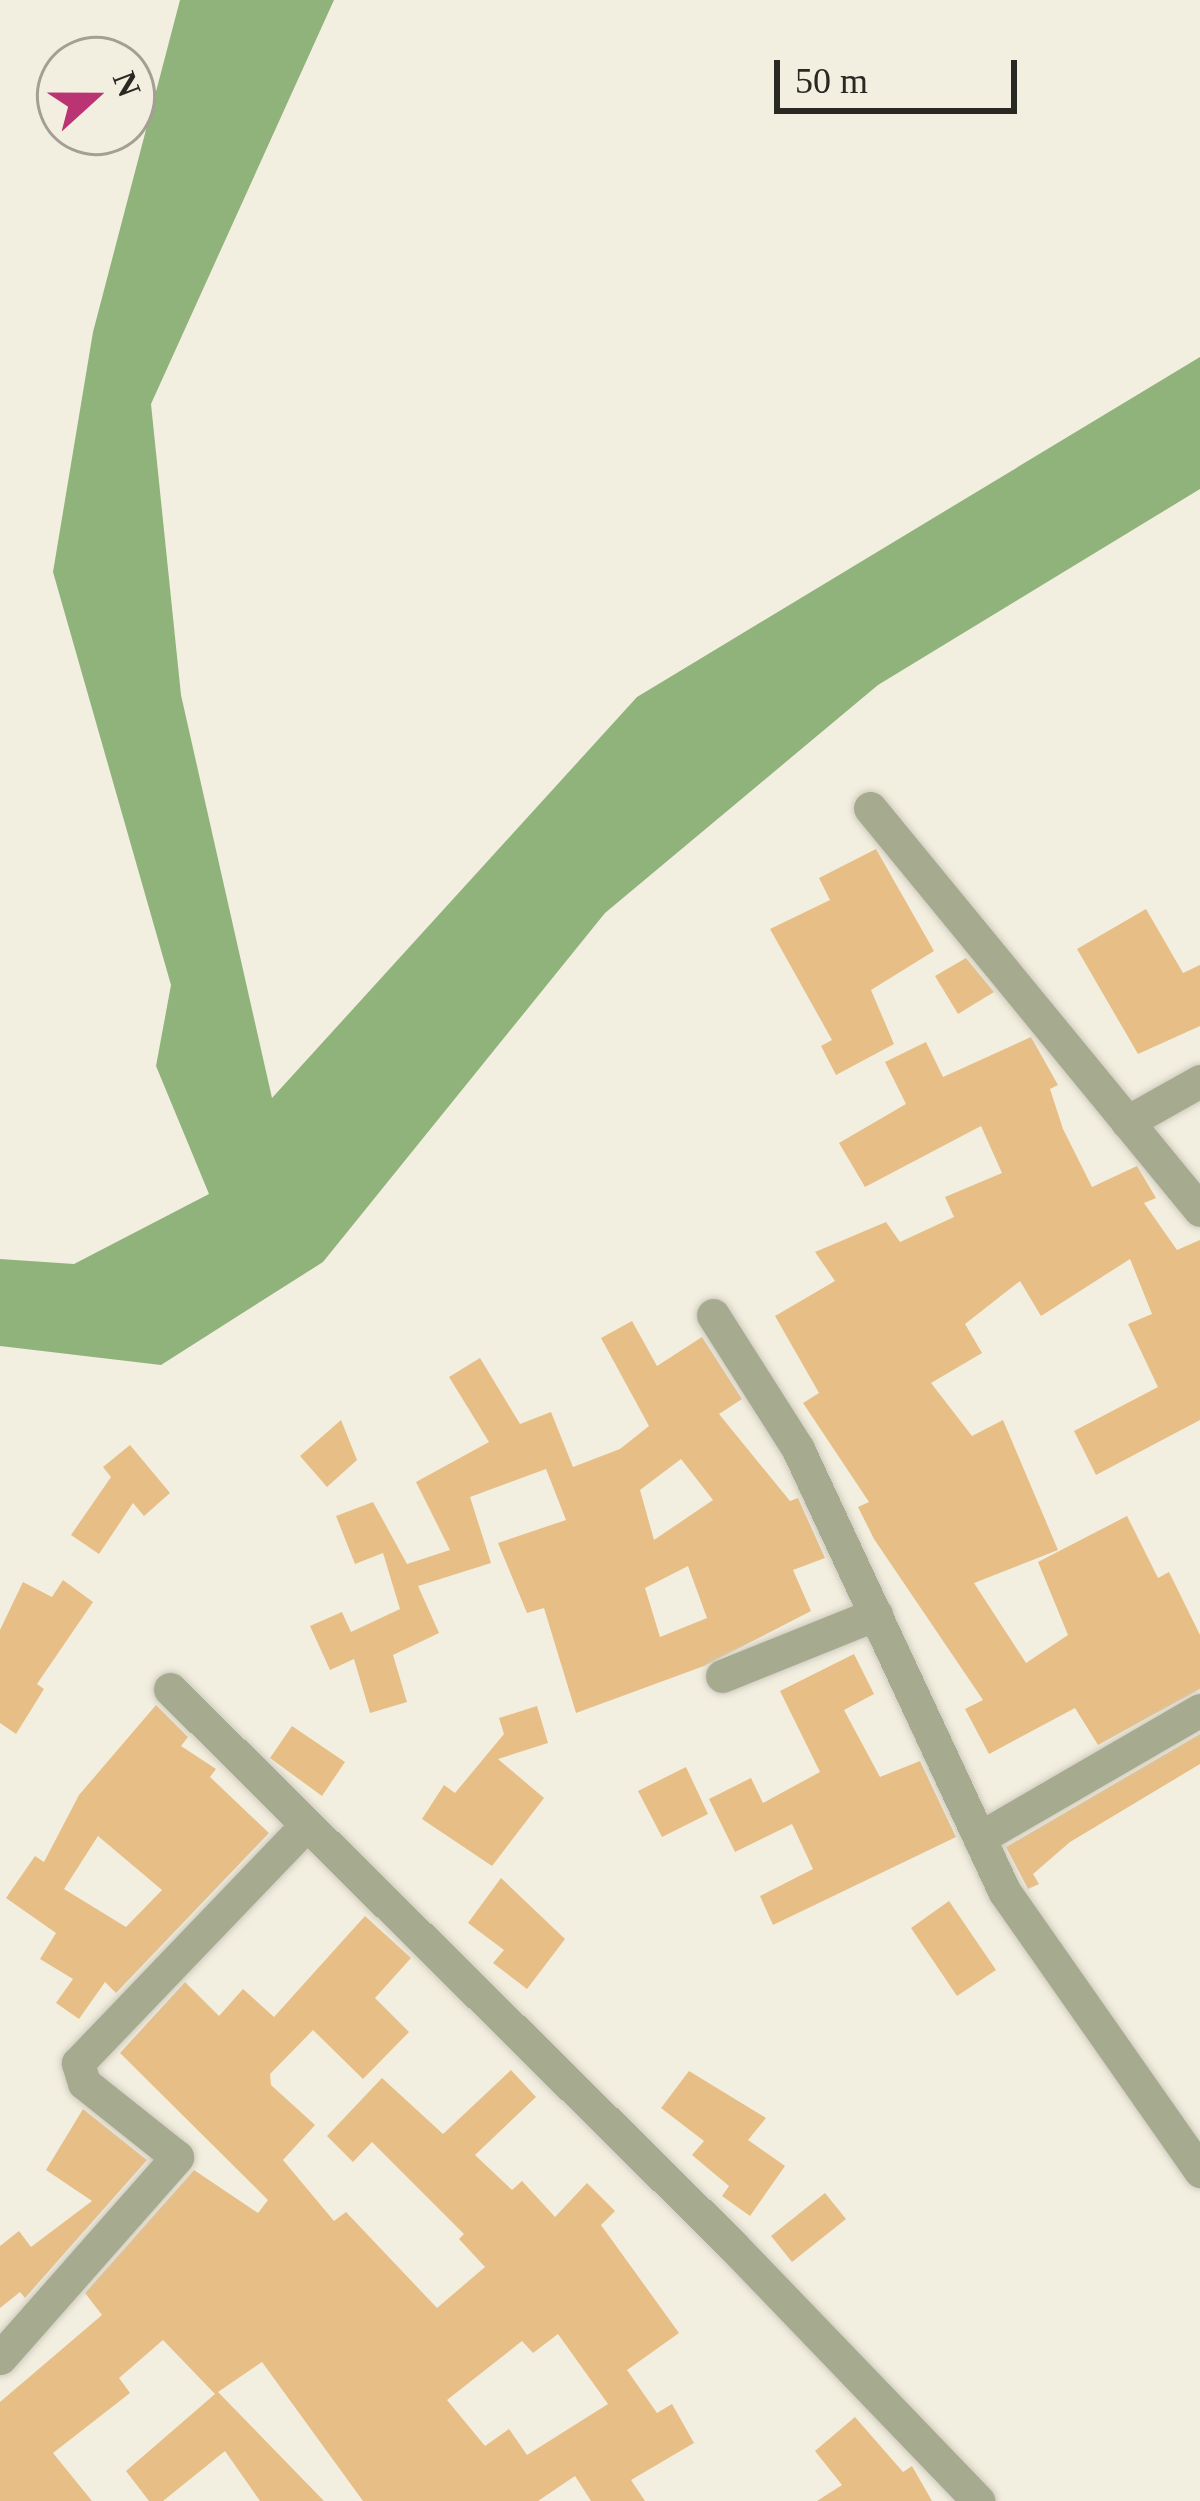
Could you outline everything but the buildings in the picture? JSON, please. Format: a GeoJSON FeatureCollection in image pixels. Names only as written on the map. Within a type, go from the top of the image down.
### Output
{"type":"FeatureCollection","features":[{"type":"Feature","properties":{"kind":"street"},"geometry":{"type":"LineString","coordinates":[[870,808],[1200,1210]]}},
{"type":"Feature","properties":{"kind":"street"},"geometry":{"type":"LineString","coordinates":[[1127,1122],[1200,1082]]}},
{"type":"Feature","properties":{"kind":"street"},"geometry":{"type":"LineString","coordinates":[[713,1315],[798,1449],[1029,1932],[1200,2170]]}},
{"type":"Feature","properties":{"kind":"street"},"geometry":{"type":"LineString","coordinates":[[722,1676],[876,1614]]}},
{"type":"Feature","properties":{"kind":"street"},"geometry":{"type":"LineString","coordinates":[[170,1689],[734,2246],[978,2501]]}},
{"type":"Feature","properties":{"kind":"street"},"geometry":{"type":"LineString","coordinates":[[981,1837],[1200,1710]]}},
{"type":"Feature","properties":{"kind":"street"},"geometry":{"type":"LineString","coordinates":[[0,2358],[177,2157],[84,2083],[78,2063],[306,1825]]}},
{"type":"Feature","properties":{"kind":"shaded area"},"geometry":{"type":"Polygon","coordinates":[[[180,0],[334,0],[151,404],[181,695],[272,1098],[637,697],[1200,357],[1200,489],[878,685],[605,913],[323,1262],[161,1365],[0,1346],[0,1259],[74,1264],[209,1194],[156,1066],[171,985],[53,572],[93,332],[139,156],[156,156],[156,92],[180,0]]]}}]}
